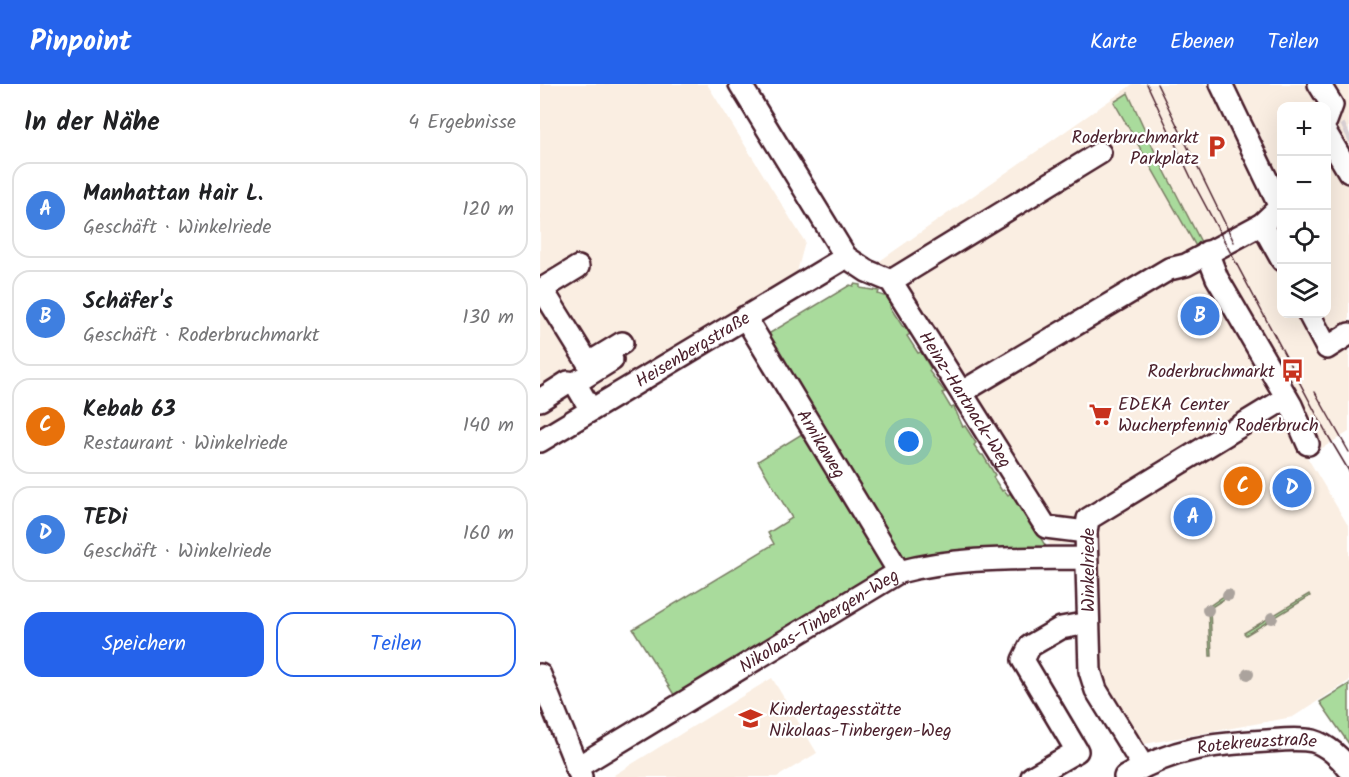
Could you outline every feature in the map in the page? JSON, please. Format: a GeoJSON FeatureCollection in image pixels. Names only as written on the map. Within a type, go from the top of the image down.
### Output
{"type":"FeatureCollection","features":[{"type":"Feature","properties":{"kind":"street"},"geometry":{"type":"LineString","coordinates":[[740,84],[846,257],[867,271],[891,281],[1100,153]]}},
{"type":"Feature","properties":{"kind":"street"},"geometry":{"type":"LineString","coordinates":[[962,392],[1169,269],[1186,265],[1262,224],[1280,207],[1221,84]]}},
{"type":"Feature","properties":{"kind":"street"},"geometry":{"type":"LineString","coordinates":[[1319,84],[1330,102]]}},
{"type":"Feature","properties":{"kind":"street"},"geometry":{"type":"LineString","coordinates":[[1334,136],[1349,172]]}},
{"type":"Feature","properties":{"kind":"street"},"geometry":{"type":"LineString","coordinates":[[1262,224],[1277,252]]}},
{"type":"Feature","properties":{"kind":"street"},"geometry":{"type":"LineString","coordinates":[[1207,252],[1217,278],[1286,398],[1308,444]]}},
{"type":"Feature","properties":{"kind":"street","name":"Heisenbergstraße"},"geometry":{"type":"LineString","coordinates":[[540,441],[846,257]]}},
{"type":"Feature","properties":{"kind":"street"},"geometry":{"type":"LineString","coordinates":[[572,276],[545,292],[591,368]]}},
{"type":"Feature","properties":{"kind":"street","name":"Heinz-Hartnack-Weg"},"geometry":{"type":"LineString","coordinates":[[891,281],[1046,527],[1086,532]]}},
{"type":"Feature","properties":{"kind":"street","name":"Arnikaweg"},"geometry":{"type":"LineString","coordinates":[[745,317],[899,572]]}},
{"type":"Feature","properties":{"kind":"street"},"geometry":{"type":"LineString","coordinates":[[1312,318],[1327,348],[1349,334]]}},
{"type":"Feature","properties":{"kind":"street"},"geometry":{"type":"LineString","coordinates":[[540,400],[568,382],[575,382],[617,351]]}},
{"type":"Feature","properties":{"kind":"street"},"geometry":{"type":"LineString","coordinates":[[575,382],[591,410]]}},
{"type":"Feature","properties":{"kind":"street","name":"Winkelriede"},"geometry":{"type":"LineString","coordinates":[[1143,766],[1096,690],[1090,671],[1086,558],[1088,519],[1286,398]]}},
{"type":"Feature","properties":{"kind":"street","name":"Nikolaas-Tinbergen-Weg"},"geometry":{"type":"LineString","coordinates":[[578,772],[899,572],[924,566],[981,561],[1086,558]]}},
{"type":"Feature","properties":{"kind":"street"},"geometry":{"type":"LineString","coordinates":[[1032,777],[1077,751],[1023,660],[1030,646],[1061,628],[1088,623]]}},
{"type":"Feature","properties":{"kind":"street"},"geometry":{"type":"LineString","coordinates":[[540,675],[578,772]]}},
{"type":"Feature","properties":{"kind":"street","name":"Rotekreuzstraße"},"geometry":{"type":"LineString","coordinates":[[1125,777],[1158,758],[1196,747],[1238,742],[1297,740],[1315,742],[1331,750],[1349,769]]}},
{"type":"Feature","properties":{"kind":"shaded area"},"geometry":{"type":"Polygon","coordinates":[[[540,84],[707,84],[805,242],[796,276],[540,426],[540,84]]]}},
{"type":"Feature","properties":{"kind":"shaded area"},"geometry":{"type":"Polygon","coordinates":[[[1133,84],[1349,84],[1349,432],[1307,457],[1349,527],[1349,681],[1293,717],[1139,745],[1099,682],[1092,543],[1050,545],[874,265],[1133,84]]]}},
{"type":"Feature","properties":{"kind":"shaded area","name":"Kindertagesstätte Nikolaas-Tinbergen-Weg"},"geometry":{"type":"Polygon","coordinates":[[[772,678],[817,753],[777,777],[616,777],[614,775],[772,678]]]}},
{"type":"Feature","properties":{"kind":"green space"},"geometry":{"type":"Polygon","coordinates":[[[1128,93],[1202,244],[1197,248],[1114,102],[1128,93]]]}},
{"type":"Feature","properties":{"kind":"green space"},"geometry":{"type":"Polygon","coordinates":[[[854,284],[860,285],[860,288],[879,291],[878,294],[887,297],[892,305],[890,307],[910,334],[907,336],[918,353],[921,352],[931,369],[929,371],[945,392],[942,393],[951,408],[954,407],[963,427],[965,426],[976,443],[974,445],[995,475],[993,477],[1002,491],[1004,490],[1008,495],[1013,491],[1049,552],[900,560],[765,336],[854,284]]]}},
{"type":"Feature","properties":{"kind":"green space"},"geometry":{"type":"Polygon","coordinates":[[[805,432],[891,568],[676,698],[633,629],[774,544],[768,533],[792,518],[758,461],[805,432]]]}},
{"type":"Feature","properties":{"kind":"green space"},"geometry":{"type":"Polygon","coordinates":[[[1231,591],[1232,594],[1210,608],[1212,656],[1210,656],[1208,607],[1231,591]]]}},
{"type":"Feature","properties":{"kind":"green space"},"geometry":{"type":"Polygon","coordinates":[[[1309,594],[1310,596],[1246,635],[1244,633],[1309,594]]]}},
{"type":"Feature","properties":{"kind":"green space"},"geometry":{"type":"Polygon","coordinates":[[[1349,684],[1349,744],[1320,702],[1349,684]]]}},
{"type":"Feature","properties":{"kind":"tunnel"},"geometry":{"type":"LineString","coordinates":[[1345,134],[1349,132]]}},
{"type":"Feature","properties":{"kind":"tram line"},"geometry":{"type":"LineString","coordinates":[[1147,84],[1194,184],[1349,471]]}},
{"type":"Feature","properties":{"kind":"tram line"},"geometry":{"type":"LineString","coordinates":[[1157,84],[1234,242]]}},
{"type":"Feature","properties":{"kind":"tram line"},"geometry":{"type":"LineString","coordinates":[[1315,392],[1349,452]]}},
{"type":"Feature","properties":{"kind":"place","name":"Roderbruchmarkt Parkplatz"},"geometry":{"type":"Point","coordinates":[1217,147]}},
{"type":"Feature","properties":{"kind":"place","name":"Schäfer's"},"geometry":{"type":"Point","coordinates":[1200,316]}},
{"type":"Feature","properties":{"kind":"place","name":"Roderbruchmarkt"},"geometry":{"type":"Point","coordinates":[1293,371]}},
{"type":"Feature","properties":{"kind":"place","name":"EDEKA Center Wucherpfennig Roderbruch"},"geometry":{"type":"Point","coordinates":[1100,414]}},
{"type":"Feature","properties":{"kind":"place","name":"Kebab 63"},"geometry":{"type":"Point","coordinates":[1243,486]}},
{"type":"Feature","properties":{"kind":"place","name":"TEDi"},"geometry":{"type":"Point","coordinates":[1292,488]}},
{"type":"Feature","properties":{"kind":"place","name":"Manhattan Hair L."},"geometry":{"type":"Point","coordinates":[1193,517]}},
{"type":"Feature","properties":{"kind":"place","name":"Kindertagesstätte Nikolaas-Tinbergen-Weg"},"geometry":{"type":"Point","coordinates":[751,719]}}]}
